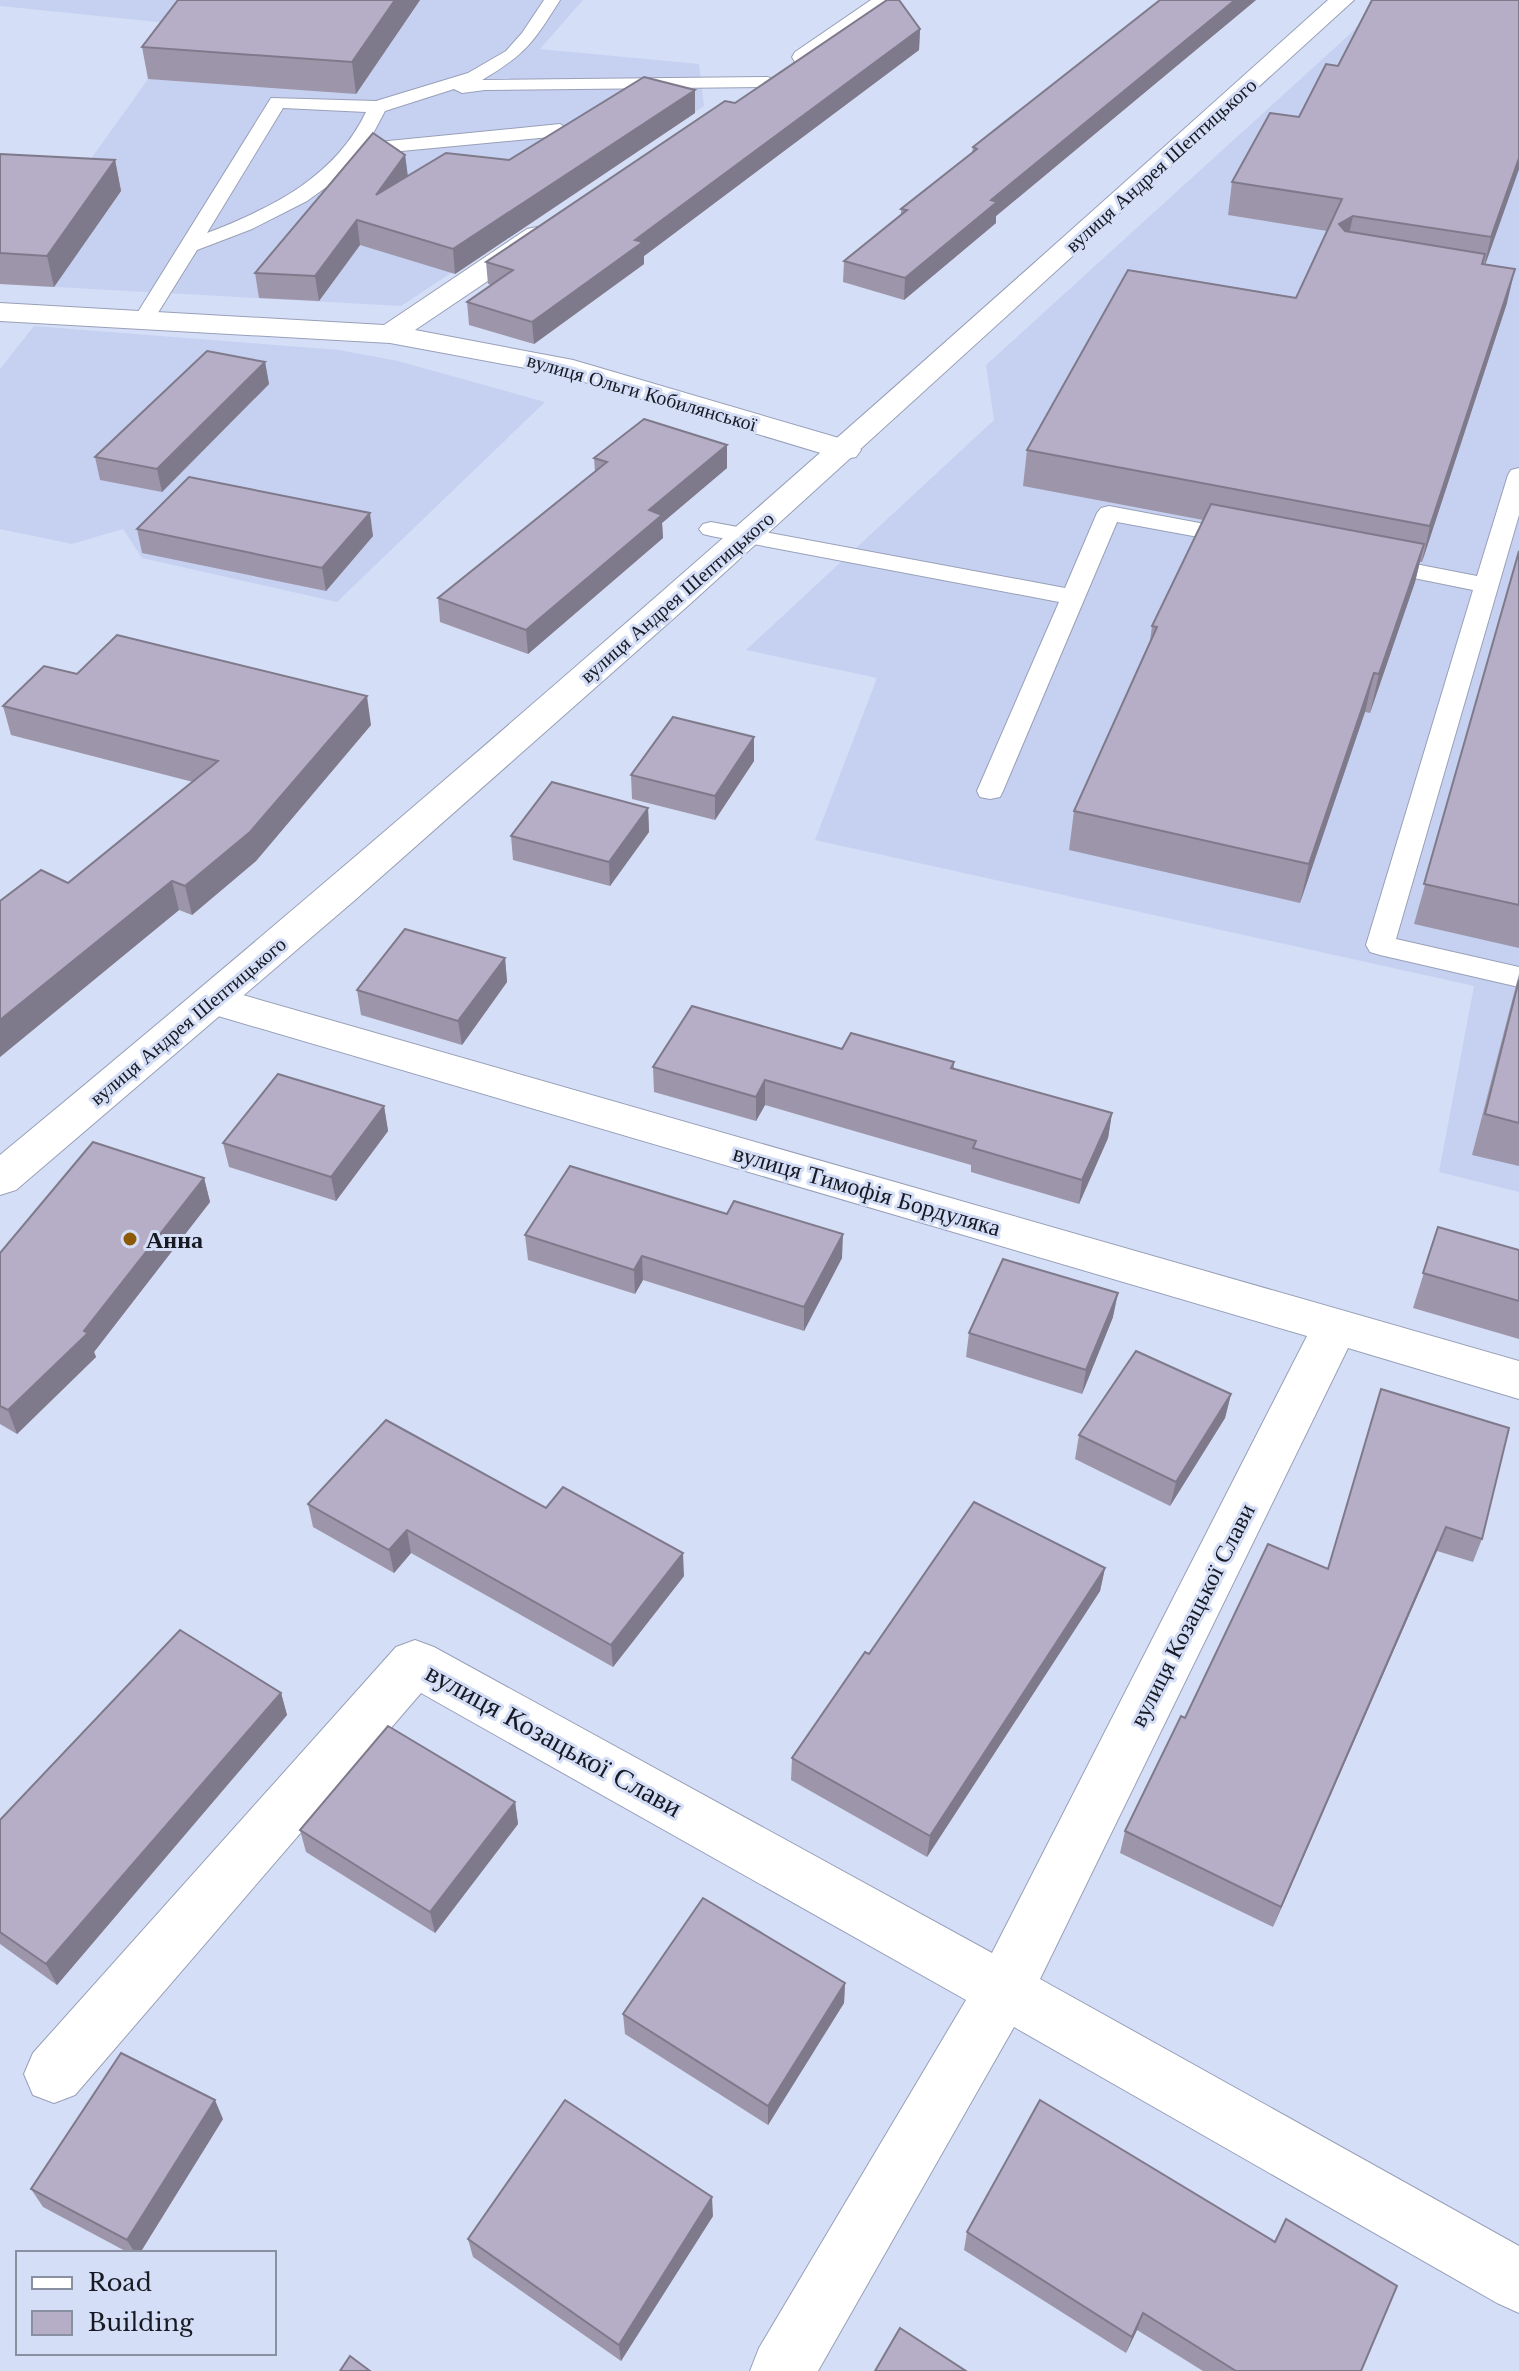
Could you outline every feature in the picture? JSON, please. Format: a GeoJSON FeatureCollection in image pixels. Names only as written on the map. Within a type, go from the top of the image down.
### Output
{"type":"FeatureCollection","features":[{"type":"Feature","properties":{"kind":"street"},"geometry":{"type":"LineString","coordinates":[[729,108],[886,0]]}},
{"type":"Feature","properties":{"kind":"street","name":"вулиця Андрея Шептицького"},"geometry":{"type":"LineString","coordinates":[[0,1179],[215,1001],[845,450],[1342,0]]}},
{"type":"Feature","properties":{"kind":"street"},"geometry":{"type":"LineString","coordinates":[[390,334],[559,221]]}},
{"type":"Feature","properties":{"kind":"street","name":"вулиця Ольги Кобилянської"},"geometry":{"type":"LineString","coordinates":[[0,312],[390,334],[563,366],[845,450]]}},
{"type":"Feature","properties":{"kind":"street","name":"вулиця Тимофія Бордуляка"},"geometry":{"type":"LineString","coordinates":[[215,1001],[1519,1380]]}},
{"type":"Feature","properties":{"kind":"street","name":"вулиця Козацької Слави"},"geometry":{"type":"LineString","coordinates":[[782,2371],[1004,1990],[1336,1326]]}},
{"type":"Feature","properties":{"kind":"street","name":"вулиця Козацької Слави"},"geometry":{"type":"LineString","coordinates":[[54,2074],[415,1663],[1519,2281]]}},
{"type":"Feature","properties":{"kind":"lane"},"geometry":{"type":"LineString","coordinates":[[144,320],[277,102],[377,107],[474,77],[512,55],[529,36],[552,0]]}},
{"type":"Feature","properties":{"kind":"lane"},"geometry":{"type":"LineString","coordinates":[[423,94],[485,85],[768,82]]}},
{"type":"Feature","properties":{"kind":"lane"},"geometry":{"type":"LineString","coordinates":[[189,246],[237,230],[293,203],[353,150],[373,121],[377,107]]}},
{"type":"Feature","properties":{"kind":"lane"},"geometry":{"type":"LineString","coordinates":[[353,150],[560,130]]}},
{"type":"Feature","properties":{"kind":"lane"},"geometry":{"type":"LineString","coordinates":[[1519,475],[1380,945],[1519,977]]}},
{"type":"Feature","properties":{"kind":"lane"},"geometry":{"type":"LineString","coordinates":[[990,791],[1109,513],[1259,541]]}},
{"type":"Feature","properties":{"kind":"lane"},"geometry":{"type":"LineString","coordinates":[[711,529],[1073,597]]}},
{"type":"Feature","properties":{"kind":"lane"},"geometry":{"type":"LineString","coordinates":[[1350,559],[1486,585]]}},
{"type":"Feature","properties":{"kind":"shaded area"},"geometry":{"type":"Polygon","coordinates":[[[0,0],[583,0],[540,49],[699,64],[704,106],[401,306],[1,284],[187,25],[0,6],[0,0]]]}},
{"type":"Feature","properties":{"kind":"shaded area"},"geometry":{"type":"Polygon","coordinates":[[[1381,0],[1519,0],[1519,1192],[1439,1172],[1474,986],[815,840],[877,678],[746,650],[994,420],[986,365],[1350,34],[1381,0]]]}},
{"type":"Feature","properties":{"kind":"shaded area"},"geometry":{"type":"Polygon","coordinates":[[[34,326],[339,350],[398,361],[545,402],[337,602],[142,558],[123,529],[72,544],[0,529],[0,369],[34,326]]]}},
{"type":"Feature","properties":{"kind":"building"},"geometry":{"type":"Polygon","coordinates":[[[178,0],[395,0],[352,62],[142,47],[178,0]]]}},
{"type":"Feature","properties":{"kind":"building"},"geometry":{"type":"Polygon","coordinates":[[[887,0],[899,0],[920,29],[635,240],[643,242],[532,322],[467,302],[513,270],[486,262],[725,101],[735,103],[887,0]]]}},
{"type":"Feature","properties":{"kind":"building"},"geometry":{"type":"Polygon","coordinates":[[[1160,0],[1235,0],[991,200],[997,202],[905,278],[844,261],[907,210],[901,209],[977,149],[973,147],[1160,0]]]}},
{"type":"Feature","properties":{"kind":"building"},"geometry":{"type":"Polygon","coordinates":[[[1372,0],[1519,0],[1519,158],[1491,237],[1353,216],[1339,224],[1345,231],[1485,254],[1482,264],[1515,269],[1430,526],[1027,450],[1128,270],[1296,298],[1342,199],[1232,182],[1270,113],[1299,117],[1326,64],[1338,66],[1372,0]]]}},
{"type":"Feature","properties":{"kind":"building"},"geometry":{"type":"Polygon","coordinates":[[[644,77],[695,90],[453,249],[357,220],[315,276],[255,273],[373,133],[405,155],[376,195],[446,153],[509,160],[644,77]]]}},
{"type":"Feature","properties":{"kind":"building"},"geometry":{"type":"Polygon","coordinates":[[[0,154],[115,160],[47,256],[0,253],[0,154]]]}},
{"type":"Feature","properties":{"kind":"building"},"geometry":{"type":"Polygon","coordinates":[[[207,351],[265,362],[157,469],[95,457],[207,351]]]}},
{"type":"Feature","properties":{"kind":"building"},"geometry":{"type":"Polygon","coordinates":[[[644,419],[727,445],[649,510],[662,515],[526,630],[438,598],[607,462],[594,458],[644,419]]]}},
{"type":"Feature","properties":{"kind":"building"},"geometry":{"type":"Polygon","coordinates":[[[189,477],[370,513],[322,568],[137,529],[189,477]]]}},
{"type":"Feature","properties":{"kind":"building"},"geometry":{"type":"Polygon","coordinates":[[[1211,504],[1424,544],[1379,674],[1374,673],[1309,864],[1074,811],[1157,627],[1152,626],[1211,504]]]}},
{"type":"Feature","properties":{"kind":"building"},"geometry":{"type":"Polygon","coordinates":[[[1519,551],[1519,905],[1424,884],[1519,551]]]}},
{"type":"Feature","properties":{"kind":"building"},"geometry":{"type":"Polygon","coordinates":[[[117,635],[367,696],[250,832],[185,886],[172,881],[0,1020],[0,901],[41,870],[68,883],[218,761],[3,706],[44,666],[77,674],[117,635]]]}},
{"type":"Feature","properties":{"kind":"building"},"geometry":{"type":"Polygon","coordinates":[[[673,717],[754,737],[715,796],[631,775],[673,717]]]}},
{"type":"Feature","properties":{"kind":"building"},"geometry":{"type":"Polygon","coordinates":[[[552,782],[648,808],[609,862],[511,836],[552,782]]]}},
{"type":"Feature","properties":{"kind":"building"},"geometry":{"type":"Polygon","coordinates":[[[405,929],[505,958],[458,1021],[357,990],[405,929]]]}},
{"type":"Feature","properties":{"kind":"building"},"geometry":{"type":"Polygon","coordinates":[[[1519,980],[1519,1123],[1485,1114],[1519,980]]]}},
{"type":"Feature","properties":{"kind":"building"},"geometry":{"type":"Polygon","coordinates":[[[692,1006],[842,1049],[851,1033],[954,1062],[951,1068],[1112,1113],[1082,1180],[973,1148],[976,1141],[765,1080],[756,1097],[653,1067],[692,1006]]]}},
{"type":"Feature","properties":{"kind":"building"},"geometry":{"type":"Polygon","coordinates":[[[278,1074],[384,1106],[331,1177],[223,1143],[278,1074]]]}},
{"type":"Feature","properties":{"kind":"building"},"geometry":{"type":"Polygon","coordinates":[[[93,1142],[204,1178],[84,1331],[88,1333],[8,1410],[0,1406],[0,1253],[93,1142]]]}},
{"type":"Feature","properties":{"kind":"building"},"geometry":{"type":"Polygon","coordinates":[[[570,1166],[727,1214],[734,1201],[843,1234],[804,1307],[642,1256],[634,1270],[525,1235],[570,1166]]]}},
{"type":"Feature","properties":{"kind":"building"},"geometry":{"type":"Polygon","coordinates":[[[1438,1227],[1519,1250],[1519,1301],[1423,1273],[1438,1227]]]}},
{"type":"Feature","properties":{"kind":"building"},"geometry":{"type":"Polygon","coordinates":[[[1003,1259],[1118,1293],[1086,1370],[969,1333],[1003,1259]]]}},
{"type":"Feature","properties":{"kind":"building"},"geometry":{"type":"Polygon","coordinates":[[[1136,1351],[1231,1394],[1176,1482],[1079,1435],[1136,1351]]]}},
{"type":"Feature","properties":{"kind":"building"},"geometry":{"type":"Polygon","coordinates":[[[1381,1389],[1509,1428],[1482,1539],[1446,1527],[1281,1907],[1125,1831],[1181,1716],[1185,1718],[1268,1544],[1328,1569],[1381,1389]]]}},
{"type":"Feature","properties":{"kind":"building"},"geometry":{"type":"Polygon","coordinates":[[[386,1420],[546,1508],[563,1487],[683,1553],[611,1645],[407,1530],[389,1550],[308,1504],[386,1420]]]}},
{"type":"Feature","properties":{"kind":"building"},"geometry":{"type":"Polygon","coordinates":[[[974,1502],[1105,1568],[930,1836],[792,1758],[865,1652],[869,1654],[974,1502]]]}},
{"type":"Feature","properties":{"kind":"building"},"geometry":{"type":"Polygon","coordinates":[[[180,1630],[281,1693],[46,1964],[0,1932],[0,1820],[180,1630]]]}},
{"type":"Feature","properties":{"kind":"building"},"geometry":{"type":"Polygon","coordinates":[[[388,1726],[515,1802],[430,1912],[300,1830],[388,1726]]]}},
{"type":"Feature","properties":{"kind":"building"},"geometry":{"type":"Polygon","coordinates":[[[703,1898],[845,1983],[768,2106],[623,2014],[703,1898]]]}},
{"type":"Feature","properties":{"kind":"building"},"geometry":{"type":"Polygon","coordinates":[[[121,2053],[215,2100],[127,2240],[31,2189],[121,2053]]]}},
{"type":"Feature","properties":{"kind":"building"},"geometry":{"type":"Polygon","coordinates":[[[565,2100],[712,2197],[619,2345],[468,2239],[565,2100]]]}},
{"type":"Feature","properties":{"kind":"building"},"geometry":{"type":"Polygon","coordinates":[[[1040,2100],[1275,2242],[1286,2219],[1397,2286],[1361,2371],[1236,2371],[1143,2313],[1132,2337],[967,2232],[1040,2100]]]}},
{"type":"Feature","properties":{"kind":"building"},"geometry":{"type":"Polygon","coordinates":[[[900,2328],[966,2371],[875,2371],[900,2328]]]}},
{"type":"Feature","properties":{"kind":"building"},"geometry":{"type":"Polygon","coordinates":[[[350,2356],[370,2371],[340,2371],[350,2356]]]}},
{"type":"Feature","properties":{"kind":"place","name":"Анна"},"geometry":{"type":"Point","coordinates":[130,1239]}}]}
